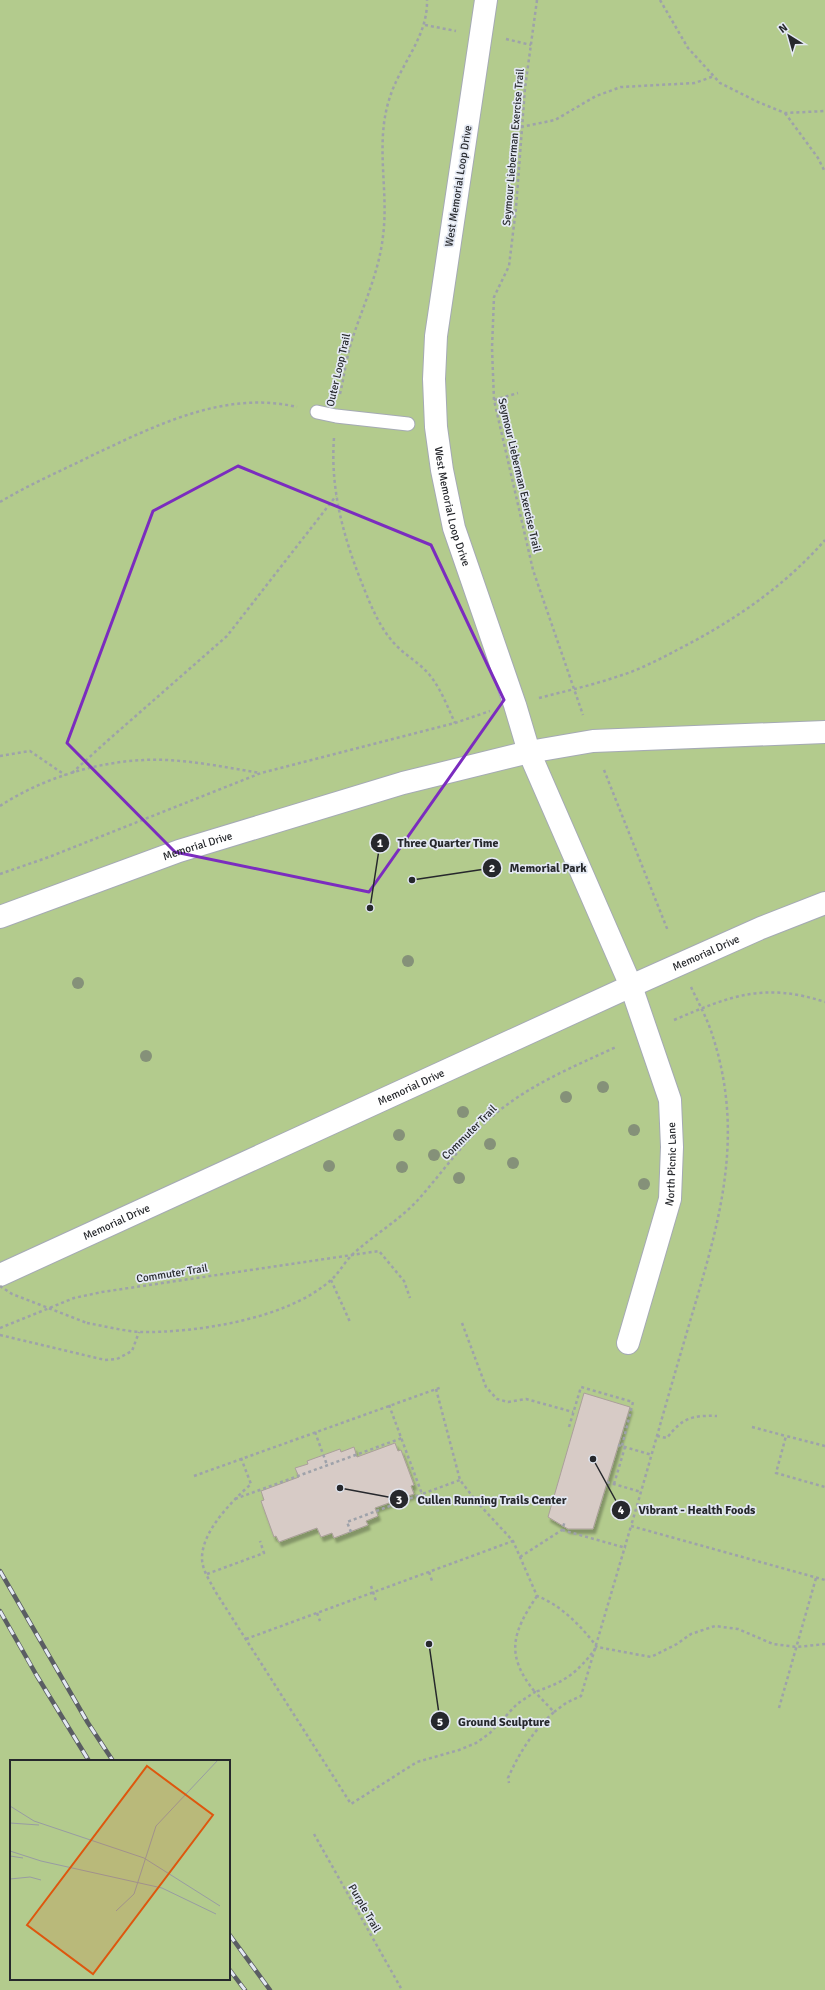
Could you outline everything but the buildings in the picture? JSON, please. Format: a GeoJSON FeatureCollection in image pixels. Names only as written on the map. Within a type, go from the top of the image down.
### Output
{"type":"FeatureCollection","features":[{"type":"Feature","properties":{"kind":"main road","name":"West Memorial Loop Drive"},"geometry":{"type":"LineString","coordinates":[[486,0],[436,336],[434,379],[436,427],[442,470],[454,528],[515,705],[528,752],[631,986]]}},
{"type":"Feature","properties":{"kind":"main road","name":"Memorial Drive"},"geometry":{"type":"LineString","coordinates":[[0,917],[179,851],[403,783],[528,752],[593,741],[825,732]]}},
{"type":"Feature","properties":{"kind":"main road","name":"Memorial Drive"},"geometry":{"type":"LineString","coordinates":[[0,1275],[631,986],[761,928],[825,903]]}},
{"type":"Feature","properties":{"kind":"main road","name":"North Picnic Lane"},"geometry":{"type":"LineString","coordinates":[[628,1343],[670,1199],[672,1147],[670,1100],[631,986]]}},
{"type":"Feature","properties":{"kind":"lane"},"geometry":{"type":"LineString","coordinates":[[317,412],[336,416],[408,424]]}},
{"type":"Feature","properties":{"kind":"path","name":"Outer Loop Trail"},"geometry":{"type":"LineString","coordinates":[[427,0],[428,12],[425,25],[399,75],[389,100],[383,128],[382,154],[386,209],[383,238],[378,260],[351,345],[336,416],[334,473],[336,496],[350,555],[379,622],[393,642],[428,673],[437,685],[455,723]]}},
{"type":"Feature","properties":{"kind":"path","name":"Seymour Lieberman Exercise Trail"},"geometry":{"type":"LineString","coordinates":[[537,0],[521,127],[516,208],[509,266],[494,297],[492,348],[494,400],[533,570],[584,717]]}},
{"type":"Feature","properties":{"kind":"path"},"geometry":{"type":"LineString","coordinates":[[660,0],[688,48],[720,83],[758,102],[785,113],[825,111]]}},
{"type":"Feature","properties":{"kind":"path"},"geometry":{"type":"LineString","coordinates":[[425,25],[453,31]]}},
{"type":"Feature","properties":{"kind":"path"},"geometry":{"type":"LineString","coordinates":[[506,39],[531,45]]}},
{"type":"Feature","properties":{"kind":"path"},"geometry":{"type":"LineString","coordinates":[[521,127],[555,120],[596,96],[621,86],[695,82],[714,76]]}},
{"type":"Feature","properties":{"kind":"path"},"geometry":{"type":"LineString","coordinates":[[785,113],[818,158],[825,172]]}},
{"type":"Feature","properties":{"kind":"path"},"geometry":{"type":"LineString","coordinates":[[494,400],[518,393]]}},
{"type":"Feature","properties":{"kind":"path"},"geometry":{"type":"LineString","coordinates":[[0,502],[24,488],[155,426],[203,409],[247,403],[281,403],[317,412]]}},
{"type":"Feature","properties":{"kind":"path"},"geometry":{"type":"LineString","coordinates":[[72,773],[227,636],[336,496]]}},
{"type":"Feature","properties":{"kind":"path"},"geometry":{"type":"LineString","coordinates":[[544,697],[619,676],[652,663],[728,622],[787,578],[825,540]]}},
{"type":"Feature","properties":{"kind":"path"},"geometry":{"type":"LineString","coordinates":[[0,874],[49,857],[261,773],[455,723],[477,715]]}},
{"type":"Feature","properties":{"kind":"path"},"geometry":{"type":"LineString","coordinates":[[0,756],[30,751],[65,775]]}},
{"type":"Feature","properties":{"kind":"path"},"geometry":{"type":"LineString","coordinates":[[0,806],[41,784],[65,775],[104,765],[144,760],[182,761],[261,773]]}},
{"type":"Feature","properties":{"kind":"path"},"geometry":{"type":"LineString","coordinates":[[604,770],[668,931]]}},
{"type":"Feature","properties":{"kind":"path"},"geometry":{"type":"LineString","coordinates":[[509,1783],[508,1778],[527,1742],[540,1724],[566,1703],[581,1696],[626,1548],[631,1526],[707,1263],[722,1204],[728,1155],[727,1102],[713,1037],[690,985]]}},
{"type":"Feature","properties":{"kind":"path"},"geometry":{"type":"LineString","coordinates":[[674,1020],[732,997],[766,993],[797,994],[825,1002]]}},
{"type":"Feature","properties":{"kind":"path","name":"Commuter Trail"},"geometry":{"type":"LineString","coordinates":[[352,1254],[410,1208],[435,1181],[450,1160],[494,1115],[537,1084],[616,1047]]}},
{"type":"Feature","properties":{"kind":"path","name":"Commuter Trail"},"geometry":{"type":"LineString","coordinates":[[0,1328],[45,1308],[88,1295],[379,1251],[404,1281],[410,1298]]}},
{"type":"Feature","properties":{"kind":"path"},"geometry":{"type":"LineString","coordinates":[[0,1286],[12,1294],[87,1323],[139,1332],[211,1328],[259,1317],[301,1300],[331,1280],[352,1254]]}},
{"type":"Feature","properties":{"kind":"path"},"geometry":{"type":"LineString","coordinates":[[331,1280],[350,1322]]}},
{"type":"Feature","properties":{"kind":"path"},"geometry":{"type":"LineString","coordinates":[[462,1323],[486,1387],[492,1396],[508,1402],[526,1399],[573,1412]]}},
{"type":"Feature","properties":{"kind":"path"},"geometry":{"type":"LineString","coordinates":[[0,1335],[105,1360],[117,1360],[132,1351],[139,1332]]}},
{"type":"Feature","properties":{"kind":"path"},"geometry":{"type":"LineString","coordinates":[[194,1476],[442,1387]]}},
{"type":"Feature","properties":{"kind":"path"},"geometry":{"type":"LineString","coordinates":[[569,1427],[581,1387],[633,1402],[614,1484]]}},
{"type":"Feature","properties":{"kind":"path"},"geometry":{"type":"LineString","coordinates":[[436,1389],[460,1480],[476,1501],[513,1541],[537,1596],[548,1601],[563,1612],[587,1634],[597,1647],[652,1657],[678,1644],[691,1634],[715,1626],[738,1629],[773,1644],[797,1647],[825,1644]]}},
{"type":"Feature","properties":{"kind":"path"},"geometry":{"type":"LineString","coordinates":[[390,1405],[422,1494]]}},
{"type":"Feature","properties":{"kind":"path"},"geometry":{"type":"LineString","coordinates":[[657,1436],[668,1438],[681,1423],[694,1416],[717,1416]]}},
{"type":"Feature","properties":{"kind":"path"},"geometry":{"type":"LineString","coordinates":[[752,1427],[825,1446]]}},
{"type":"Feature","properties":{"kind":"path"},"geometry":{"type":"LineString","coordinates":[[315,1432],[327,1465]]}},
{"type":"Feature","properties":{"kind":"path"},"geometry":{"type":"LineString","coordinates":[[786,1436],[776,1473],[825,1487]]}},
{"type":"Feature","properties":{"kind":"path"},"geometry":{"type":"LineString","coordinates":[[234,1499],[402,1438]]}},
{"type":"Feature","properties":{"kind":"path"},"geometry":{"type":"LineString","coordinates":[[618,1445],[652,1455]]}},
{"type":"Feature","properties":{"kind":"path"},"geometry":{"type":"LineString","coordinates":[[241,1458],[251,1484],[234,1499],[221,1516],[204,1546],[202,1559],[215,1590],[351,1804],[406,1768],[427,1758],[459,1750],[476,1743],[490,1733],[517,1704],[535,1692],[565,1680],[580,1669],[597,1647]]}},
{"type":"Feature","properties":{"kind":"path"},"geometry":{"type":"LineString","coordinates":[[351,1532],[347,1522],[460,1480]]}},
{"type":"Feature","properties":{"kind":"path"},"geometry":{"type":"LineString","coordinates":[[607,1482],[641,1492]]}},
{"type":"Feature","properties":{"kind":"path"},"geometry":{"type":"LineString","coordinates":[[520,1557],[562,1530],[565,1521]]}},
{"type":"Feature","properties":{"kind":"path"},"geometry":{"type":"LineString","coordinates":[[631,1526],[825,1580]]}},
{"type":"Feature","properties":{"kind":"path"},"geometry":{"type":"LineString","coordinates":[[562,1530],[626,1548]]}},
{"type":"Feature","properties":{"kind":"path"},"geometry":{"type":"LineString","coordinates":[[207,1574],[264,1552],[260,1540]]}},
{"type":"Feature","properties":{"kind":"path"},"geometry":{"type":"LineString","coordinates":[[246,1639],[513,1541]]}},
{"type":"Feature","properties":{"kind":"path"},"geometry":{"type":"LineString","coordinates":[[428,1572],[432,1581]]}},
{"type":"Feature","properties":{"kind":"path"},"geometry":{"type":"LineString","coordinates":[[779,1708],[816,1578]]}},
{"type":"Feature","properties":{"kind":"path"},"geometry":{"type":"LineString","coordinates":[[371,1586],[376,1601]]}},
{"type":"Feature","properties":{"kind":"path"},"geometry":{"type":"LineString","coordinates":[[537,1596],[520,1626],[515,1643],[516,1661],[523,1678],[554,1712]]}},
{"type":"Feature","properties":{"kind":"path"},"geometry":{"type":"LineString","coordinates":[[317,1613],[320,1621]]}},
{"type":"Feature","properties":{"kind":"path","name":"Purple Trail"},"geometry":{"type":"LineString","coordinates":[[314,1834],[402,1990]]}},
{"type":"Feature","properties":{"kind":"highlighted area"},"geometry":{"type":"Polygon","coordinates":[[[238,466],[431,545],[504,700],[369,892],[175,852],[67,743],[153,511],[238,466]]]}},
{"type":"Feature","properties":{"kind":"green space"},"geometry":{"type":"Polygon","coordinates":[[[0,0],[825,0],[825,1990],[0,1990],[0,0]]]}},
{"type":"Feature","properties":{"kind":"railway"},"geometry":{"type":"LineString","coordinates":[[0,1571],[88,1723],[112,1760]]}},
{"type":"Feature","properties":{"kind":"railway"},"geometry":{"type":"LineString","coordinates":[[0,1611],[37,1676],[88,1760]]}},
{"type":"Feature","properties":{"kind":"railway"},"geometry":{"type":"LineString","coordinates":[[230,1935],[270,1990]]}},
{"type":"Feature","properties":{"kind":"railway"},"geometry":{"type":"LineString","coordinates":[[230,1970],[245,1990]]}},
{"type":"Feature","properties":{"kind":"place","name":"Memorial Park"},"geometry":{"type":"Point","coordinates":[412,880]}},
{"type":"Feature","properties":{"kind":"place","name":"Three Quarter Time"},"geometry":{"type":"Point","coordinates":[370,908]}},
{"type":"Feature","properties":{"kind":"place","name":"Vibrant - Health Foods"},"geometry":{"type":"Point","coordinates":[593,1459]}},
{"type":"Feature","properties":{"kind":"place","name":"Cullen Running Trails Center"},"geometry":{"type":"Point","coordinates":[340,1488]}},
{"type":"Feature","properties":{"kind":"place","name":"Ground Sculpture"},"geometry":{"type":"Point","coordinates":[429,1644]}}]}
